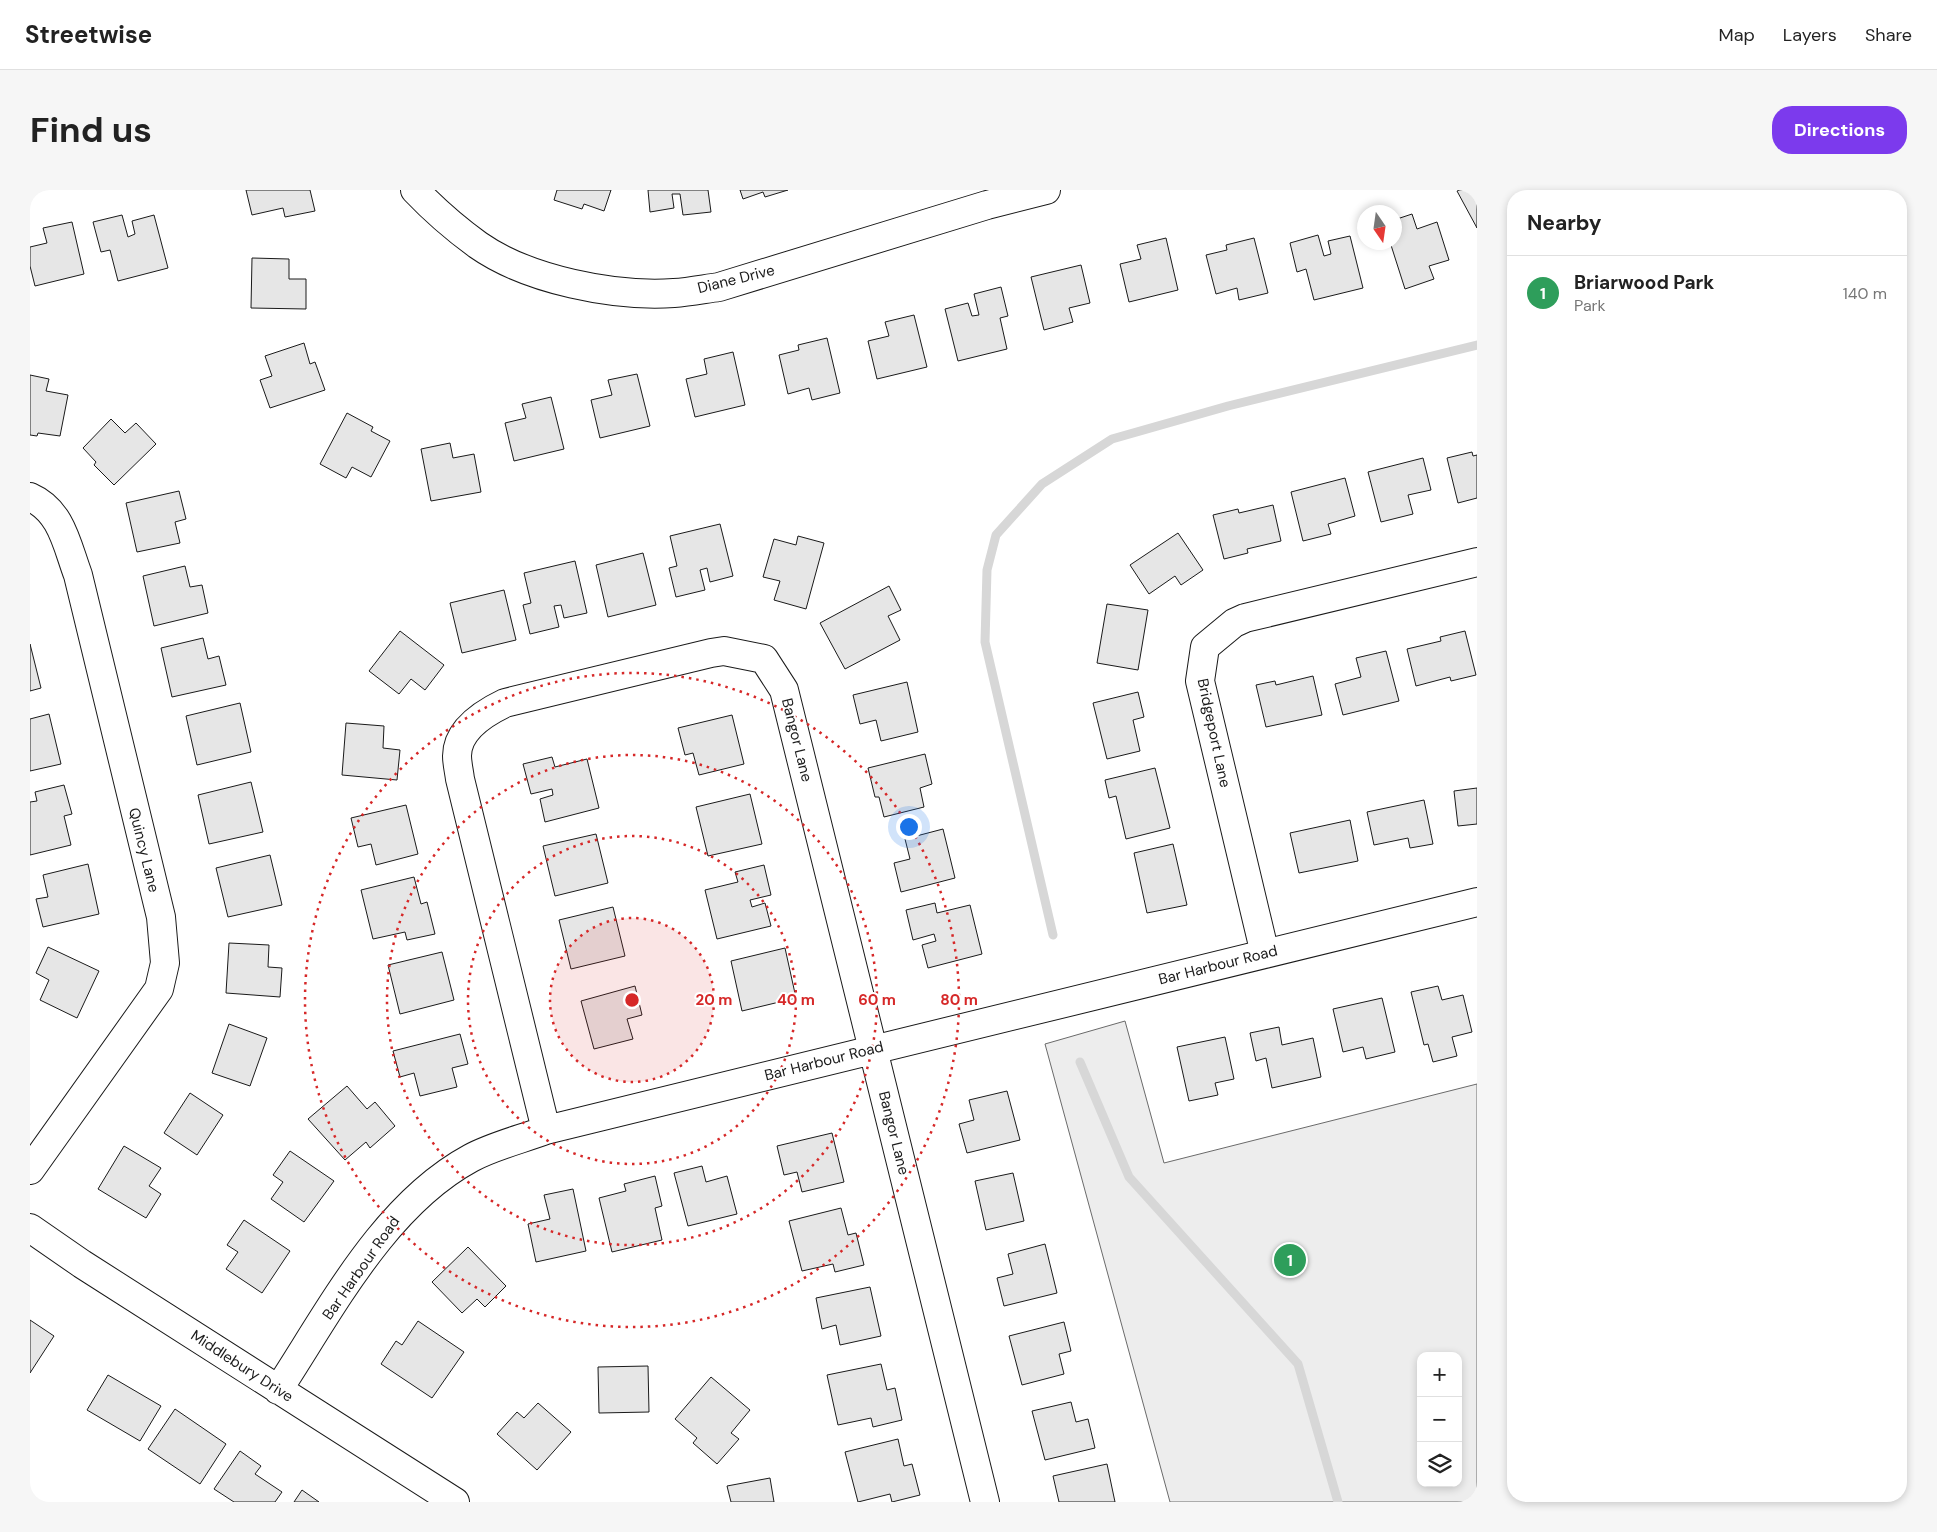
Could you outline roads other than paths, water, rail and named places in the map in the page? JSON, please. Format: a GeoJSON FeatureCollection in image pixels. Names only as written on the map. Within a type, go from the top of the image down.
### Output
{"type":"FeatureCollection","features":[{"type":"Feature","properties":{"kind":"street","name":"Diane Drive"},"geometry":{"type":"LineString","coordinates":[[415,190],[479,245],[506,260],[539,274],[582,286],[646,294],[675,293],[719,287],[987,205],[1046,190]]}},
{"type":"Feature","properties":{"kind":"street","name":"Quincy Lane"},"geometry":{"type":"LineString","coordinates":[[30,1170],[159,989],[165,963],[161,917],[78,575],[61,527],[53,513],[36,500]]}},
{"type":"Feature","properties":{"kind":"street","name":"Bridgeport Lane"},"geometry":{"type":"LineString","coordinates":[[1265,954],[1200,681],[1205,647],[1234,623],[1245,618],[1477,562]]}},
{"type":"Feature","properties":{"kind":"street","name":"Bangor Lane"},"geometry":{"type":"LineString","coordinates":[[546,1130],[460,779],[457,754],[464,733],[494,708],[514,701],[712,653],[724,651],[764,659],[784,690],[985,1502]]}},
{"type":"Feature","properties":{"kind":"street","name":"Bar Harbour Road"},"geometry":{"type":"LineString","coordinates":[[278,1390],[353,1275],[390,1224],[428,1186],[473,1157],[546,1130],[1477,902]]}},
{"type":"Feature","properties":{"kind":"street","name":"Middlebury Drive"},"geometry":{"type":"LineString","coordinates":[[30,1228],[82,1264],[455,1502]]}},
{"type":"Feature","properties":{"kind":"waterway"},"geometry":{"type":"LineString","coordinates":[[1053,935],[985,642],[987,570],[996,535],[1042,484],[1112,439],[1228,406],[1477,345]]}},
{"type":"Feature","properties":{"kind":"waterway"},"geometry":{"type":"LineString","coordinates":[[1080,1062],[1129,1177],[1298,1364],[1338,1502]]}},
{"type":"Feature","properties":{"kind":"place","name":"Briarwood Park"},"geometry":{"type":"Point","coordinates":[1290,1260]}}]}
